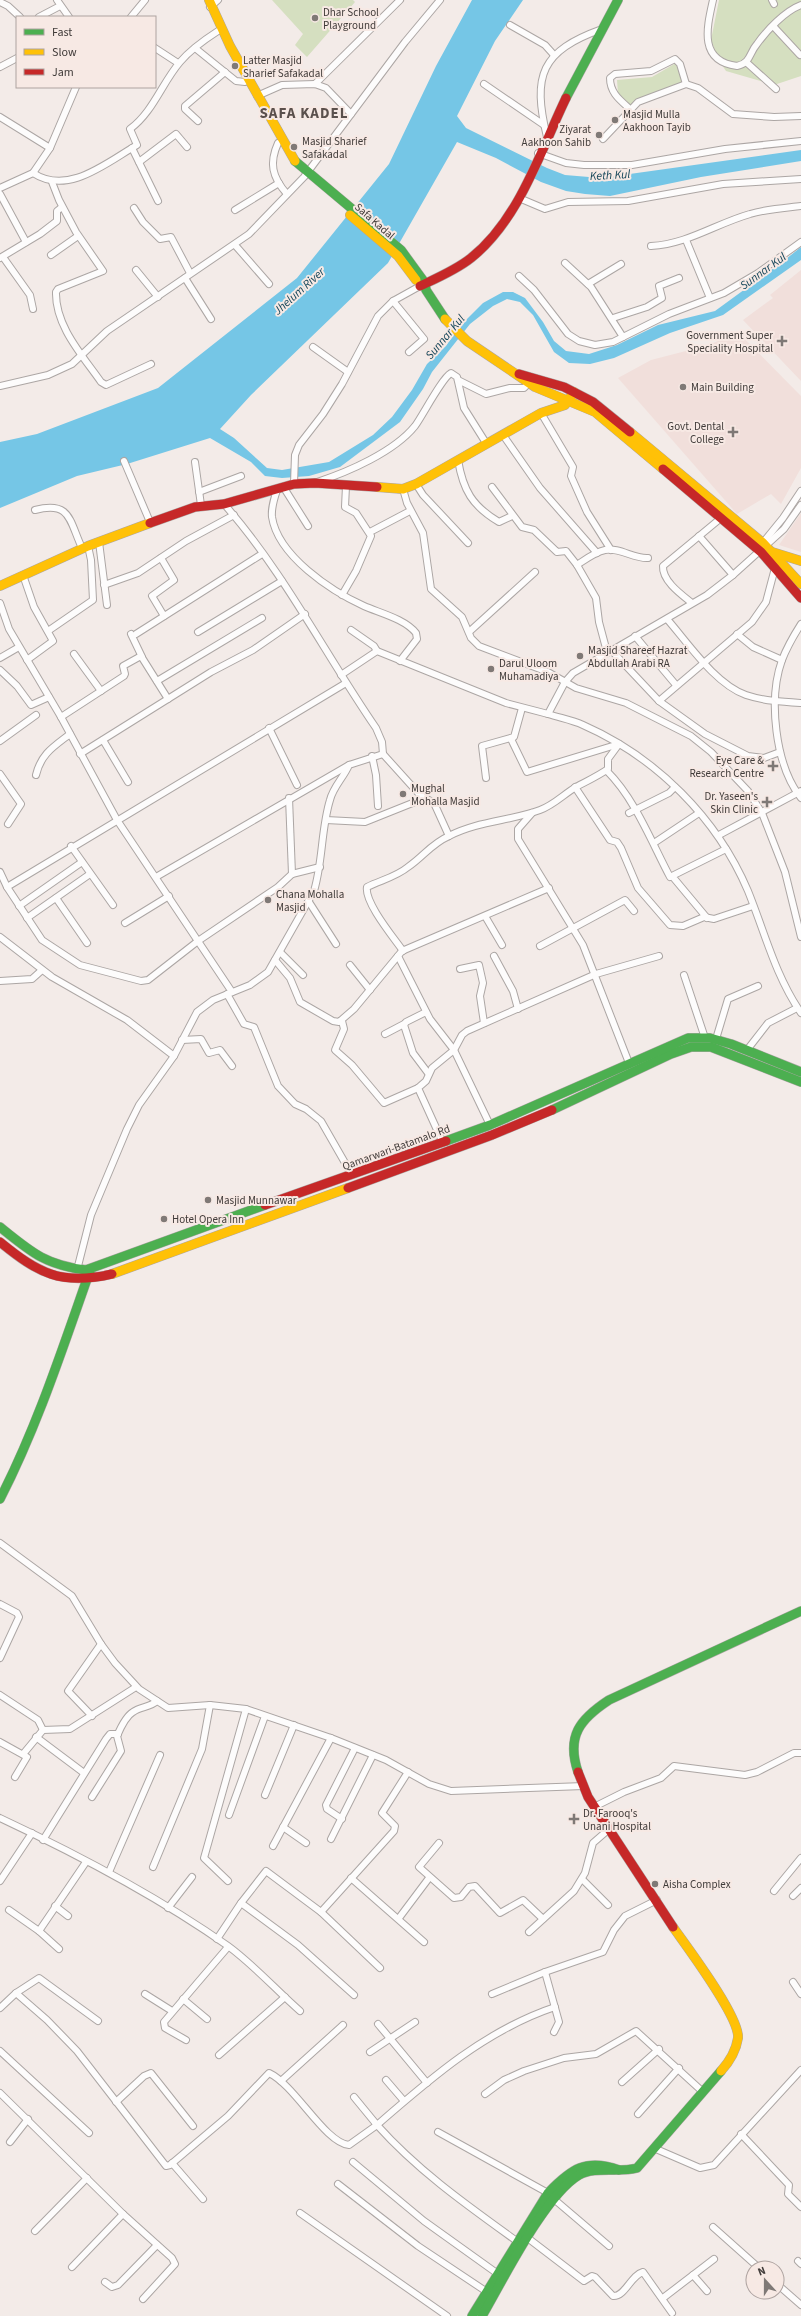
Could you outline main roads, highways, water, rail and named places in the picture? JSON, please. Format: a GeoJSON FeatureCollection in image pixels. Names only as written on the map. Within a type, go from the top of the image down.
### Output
{"type":"FeatureCollection","features":[{"type":"Feature","properties":{"kind":"main road"},"geometry":{"type":"LineString","coordinates":[[424,286],[471,258],[489,241],[519,198],[525,181],[537,156],[548,138],[572,85],[618,0]]}},
{"type":"Feature","properties":{"kind":"main road"},"geometry":{"type":"LineString","coordinates":[[210,3],[218,30],[278,143],[287,158],[305,175]]}},
{"type":"Feature","properties":{"kind":"main road"},"geometry":{"type":"LineString","coordinates":[[210,3],[221,28],[257,96],[289,153],[305,175]]}},
{"type":"Feature","properties":{"kind":"main road","name":"Safa Kadal"},"geometry":{"type":"LineString","coordinates":[[305,175],[400,253],[453,329],[466,341],[519,374]]}},
{"type":"Feature","properties":{"kind":"main road"},"geometry":{"type":"LineString","coordinates":[[519,374],[529,383],[595,412],[721,518],[763,549],[801,561]]}},
{"type":"Feature","properties":{"kind":"main road"},"geometry":{"type":"LineString","coordinates":[[519,374],[564,387],[593,402],[618,421],[801,584]]}},
{"type":"Feature","properties":{"kind":"main road"},"geometry":{"type":"LineString","coordinates":[[545,412],[559,396],[564,387]]}},
{"type":"Feature","properties":{"kind":"main road"},"geometry":{"type":"LineString","coordinates":[[0,586],[85,547],[150,522],[201,505],[224,504],[276,490],[294,481],[403,489],[416,484],[486,443],[545,412],[565,405],[570,400],[574,392]]}},
{"type":"Feature","properties":{"kind":"main road"},"geometry":{"type":"LineString","coordinates":[[763,549],[775,568],[801,598]]}},
{"type":"Feature","properties":{"kind":"main road","name":"Qamarwari-Batamalo Rd"},"geometry":{"type":"LineString","coordinates":[[0,1227],[36,1256],[63,1267],[86,1270],[114,1262],[212,1225],[490,1125],[688,1038],[716,1039],[799,1070]]}},
{"type":"Feature","properties":{"kind":"main road","name":"Qamarwari-Batamalo Rd"},"geometry":{"type":"LineString","coordinates":[[0,1242],[30,1266],[51,1274],[87,1279],[110,1274],[492,1135],[546,1113],[671,1054],[691,1047],[711,1047],[801,1082]]}},
{"type":"Feature","properties":{"kind":"main road"},"geometry":{"type":"LineString","coordinates":[[212,1225],[216,1236]]}},
{"type":"Feature","properties":{"kind":"main road"},"geometry":{"type":"LineString","coordinates":[[0,1499],[13,1474],[59,1358],[87,1279],[114,1262]]}},
{"type":"Feature","properties":{"kind":"main road"},"geometry":{"type":"LineString","coordinates":[[618,1841],[616,1832],[584,1786],[578,1771],[573,1744],[579,1723],[596,1710],[801,1611]]}},
{"type":"Feature","properties":{"kind":"main road"},"geometry":{"type":"LineString","coordinates":[[685,1667],[801,1618]]}},
{"type":"Feature","properties":{"kind":"main road"},"geometry":{"type":"LineString","coordinates":[[472,2316],[518,2242],[567,2173],[587,2164],[600,2164],[622,2172],[637,2168],[656,2149],[732,2058],[738,2037],[731,2014],[618,1841],[608,1830],[597,1806],[581,1768],[578,1749],[579,1736],[583,1727],[596,1710]]}},
{"type":"Feature","properties":{"kind":"main road"},"geometry":{"type":"LineString","coordinates":[[482,2316],[528,2239],[551,2196]]}},
{"type":"Feature","properties":{"kind":"water","name":"Jhelum River"},"geometry":{"type":"Polygon","coordinates":[[[472,0],[523,0],[495,41],[457,116],[466,128],[547,168],[565,175],[601,178],[801,150],[801,161],[701,177],[610,196],[566,191],[541,182],[496,158],[457,142],[388,263],[251,395],[220,429],[234,438],[267,468],[282,470],[329,462],[373,435],[392,417],[412,390],[427,364],[446,346],[459,327],[483,303],[503,292],[513,292],[525,298],[543,322],[554,341],[566,351],[589,354],[617,345],[658,325],[715,311],[801,247],[801,260],[723,315],[670,333],[614,358],[590,364],[569,363],[554,352],[533,315],[520,302],[507,299],[493,306],[470,324],[432,372],[423,389],[400,422],[340,467],[309,476],[282,478],[265,476],[251,462],[210,438],[127,464],[77,476],[0,508],[0,442],[37,434],[158,388],[297,278],[389,164],[436,66],[472,0]]]}},
{"type":"Feature","properties":{"kind":"place","name":"Dhar School Playground"},"geometry":{"type":"Point","coordinates":[315,18]}},
{"type":"Feature","properties":{"kind":"place","name":"Latter Masjid Sharief Safakadal"},"geometry":{"type":"Point","coordinates":[235,66]}},
{"type":"Feature","properties":{"kind":"place","name":"Masjid Mulla Aakhoon Tayib"},"geometry":{"type":"Point","coordinates":[615,120]}},
{"type":"Feature","properties":{"kind":"place","name":"Ziyarat Aakhoon Sahib"},"geometry":{"type":"Point","coordinates":[599,135]}},
{"type":"Feature","properties":{"kind":"place","name":"Masjid Sharief Safakadal"},"geometry":{"type":"Point","coordinates":[294,147]}},
{"type":"Feature","properties":{"kind":"place","name":"Government Super Speciality Hospital"},"geometry":{"type":"Point","coordinates":[782,341]}},
{"type":"Feature","properties":{"kind":"place","name":"Main Building"},"geometry":{"type":"Point","coordinates":[683,387]}},
{"type":"Feature","properties":{"kind":"place","name":"Govt. Dental College"},"geometry":{"type":"Point","coordinates":[733,432]}},
{"type":"Feature","properties":{"kind":"place","name":"Masjid Shareef Hazrat Abdullah Arabi RA"},"geometry":{"type":"Point","coordinates":[580,656]}},
{"type":"Feature","properties":{"kind":"place","name":"Darul Uloom Muhamadiya"},"geometry":{"type":"Point","coordinates":[491,669]}},
{"type":"Feature","properties":{"kind":"place","name":"Eye Care & Research Centre"},"geometry":{"type":"Point","coordinates":[773,766]}},
{"type":"Feature","properties":{"kind":"place","name":"Mughal Mohalla Masjid"},"geometry":{"type":"Point","coordinates":[403,794]}},
{"type":"Feature","properties":{"kind":"place","name":"Dr. Yaseen's Skin Clinic"},"geometry":{"type":"Point","coordinates":[767,802]}},
{"type":"Feature","properties":{"kind":"place","name":"Chana Mohalla Masjid"},"geometry":{"type":"Point","coordinates":[268,900]}},
{"type":"Feature","properties":{"kind":"place","name":"Masjid Munnawar"},"geometry":{"type":"Point","coordinates":[208,1200]}},
{"type":"Feature","properties":{"kind":"place","name":"Hotel Opera Inn"},"geometry":{"type":"Point","coordinates":[164,1219]}},
{"type":"Feature","properties":{"kind":"place","name":"Dr. Farooq's Unani Hospital"},"geometry":{"type":"Point","coordinates":[574,1819]}},
{"type":"Feature","properties":{"kind":"place","name":"Aisha Complex"},"geometry":{"type":"Point","coordinates":[655,1884]}},
{"type":"Feature","properties":{"kind":"district","name":"SAFA KADEL"},"geometry":{"type":"Point","coordinates":[304,113]}},
{"type":"Feature","properties":{"kind":"water label","name":"Keth Kul"},"geometry":{"type":"Point","coordinates":[610,175]}},
{"type":"Feature","properties":{"kind":"water label","name":"Sunnar Kul"},"geometry":{"type":"Point","coordinates":[763,271]}},
{"type":"Feature","properties":{"kind":"water label","name":"Sunnar Kul"},"geometry":{"type":"Point","coordinates":[445,337]}}]}
